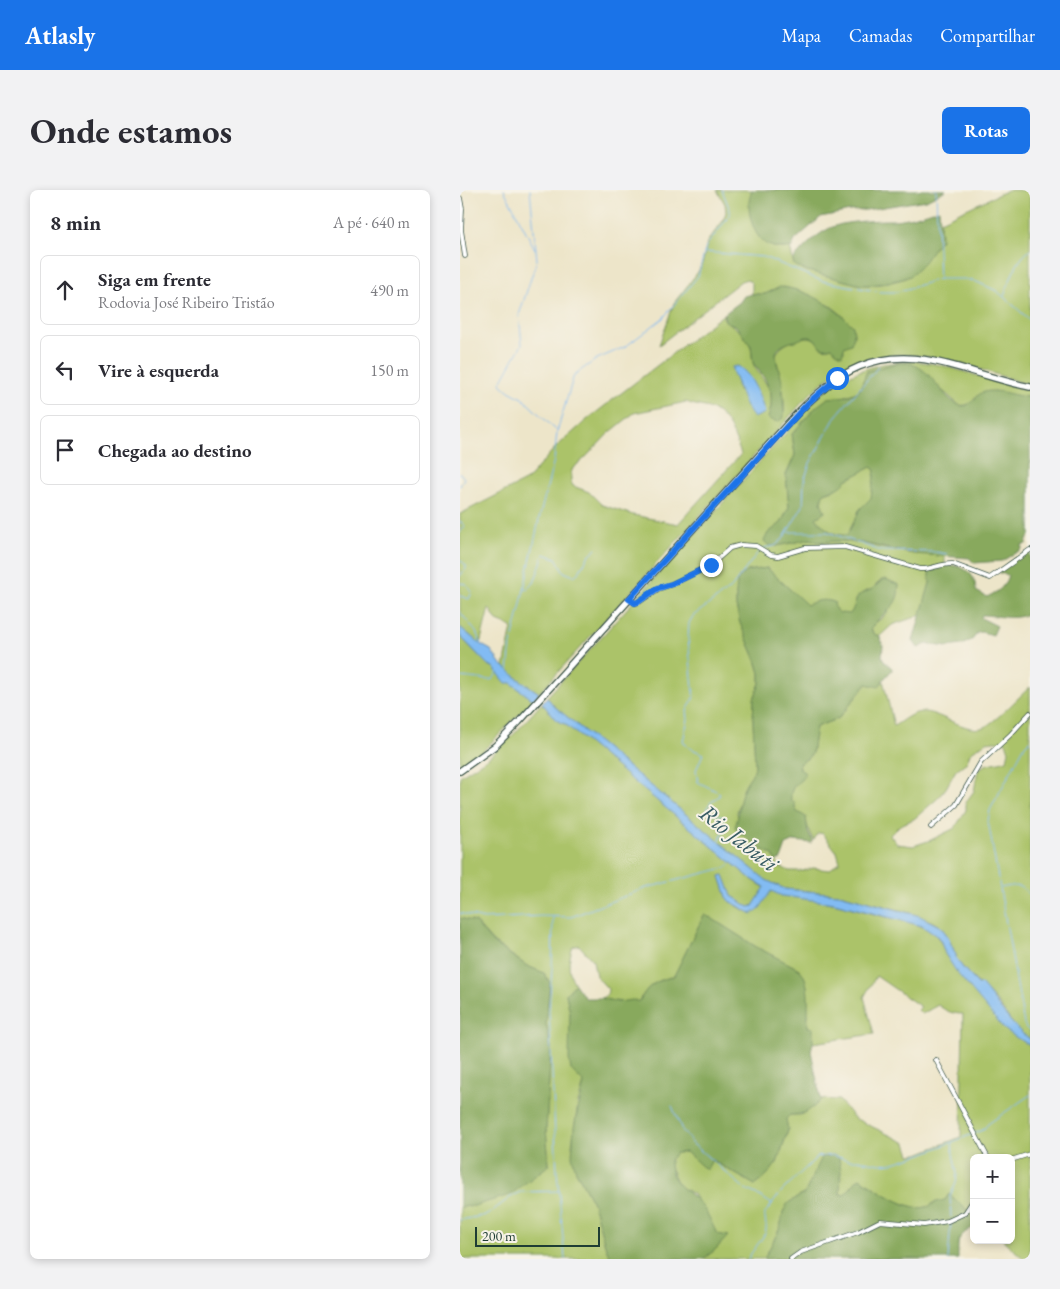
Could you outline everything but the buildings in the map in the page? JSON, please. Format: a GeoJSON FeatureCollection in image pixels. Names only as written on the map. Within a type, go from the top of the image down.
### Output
{"type":"FeatureCollection","features":[{"type":"Feature","properties":{"kind":"main road"},"geometry":{"type":"LineString","coordinates":[[460,771],[495,746],[808,403],[825,387],[845,373],[864,364],[882,359],[913,358],[945,363],[1030,387]]}},
{"type":"Feature","properties":{"kind":"street"},"geometry":{"type":"LineString","coordinates":[[460,198],[462,209],[461,230],[465,256]]}},
{"type":"Feature","properties":{"kind":"street"},"geometry":{"type":"LineString","coordinates":[[629,599],[635,603],[639,602],[658,588],[672,584],[711,565],[730,548],[741,545],[756,546],[771,555],[778,556],[805,548],[845,547],[920,569],[953,564],[990,578],[1030,550]]}},
{"type":"Feature","properties":{"kind":"street"},"geometry":{"type":"LineString","coordinates":[[931,827],[956,805],[981,762],[1030,713]]}},
{"type":"Feature","properties":{"kind":"street"},"geometry":{"type":"LineString","coordinates":[[936,1060],[986,1154]]}},
{"type":"Feature","properties":{"kind":"street"},"geometry":{"type":"LineString","coordinates":[[1015,1159],[1030,1154]]}},
{"type":"Feature","properties":{"kind":"street"},"geometry":{"type":"LineString","coordinates":[[791,1259],[801,1252],[858,1232],[880,1221],[924,1225],[948,1221],[964,1213],[970,1205]]}},
{"type":"Feature","properties":{"kind":"green space"},"geometry":{"type":"Polygon","coordinates":[[[717,190],[752,190],[750,210],[756,231],[770,245],[779,248],[790,247],[794,265],[804,270],[861,285],[873,285],[888,283],[912,275],[941,239],[940,221],[1008,190],[1030,190],[1030,385],[972,367],[916,355],[888,355],[861,361],[835,373],[810,394],[539,693],[504,667],[512,627],[497,621],[489,608],[480,644],[460,627],[460,514],[527,480],[554,449],[589,418],[724,314],[723,318],[742,333],[750,345],[755,368],[771,394],[772,400],[769,413],[782,419],[784,406],[776,355],[778,351],[790,342],[809,337],[813,338],[823,348],[832,347],[844,352],[844,347],[853,339],[854,332],[841,314],[831,306],[800,291],[784,287],[765,294],[752,294],[752,283],[747,279],[741,281],[659,345],[674,303],[698,272],[703,261],[707,242],[723,221],[726,212],[725,204],[717,190]],[[743,370],[737,383],[738,390],[759,395],[743,370]],[[686,402],[634,413],[608,434],[573,468],[571,482],[573,486],[589,492],[602,505],[633,515],[678,524],[741,454],[731,429],[724,418],[714,410],[686,402]]]}},
{"type":"Feature","properties":{"kind":"green space"},"geometry":{"type":"Polygon","coordinates":[[[752,190],[946,190],[926,200],[821,217],[795,240],[792,247],[784,248],[772,247],[758,236],[752,224],[749,210],[752,190]]]}},
{"type":"Feature","properties":{"kind":"green space"},"geometry":{"type":"Polygon","coordinates":[[[939,209],[941,239],[920,267],[912,275],[903,279],[873,285],[861,285],[804,270],[794,265],[793,260],[807,245],[817,236],[835,226],[856,222],[905,219],[939,209]]]}},
{"type":"Feature","properties":{"kind":"green space"},"geometry":{"type":"Polygon","coordinates":[[[780,287],[801,291],[820,300],[838,312],[853,326],[854,336],[851,344],[844,347],[842,355],[832,347],[821,347],[816,340],[810,337],[790,342],[779,348],[776,356],[782,380],[784,417],[778,422],[768,418],[771,407],[771,393],[765,379],[753,363],[751,346],[736,326],[725,321],[724,314],[740,302],[744,296],[765,294],[780,287]]]}},
{"type":"Feature","properties":{"kind":"green space"},"geometry":{"type":"Polygon","coordinates":[[[915,361],[941,365],[1030,391],[1030,397],[994,391],[975,397],[968,404],[959,405],[912,364],[893,364],[867,371],[859,391],[816,407],[792,434],[795,455],[786,475],[789,507],[781,524],[768,533],[777,546],[810,539],[818,542],[842,541],[862,543],[885,549],[945,557],[945,565],[929,575],[930,583],[921,615],[892,625],[880,636],[875,635],[871,630],[891,607],[897,595],[899,585],[885,579],[881,580],[872,589],[862,593],[850,615],[840,613],[835,609],[834,602],[830,601],[823,600],[807,606],[767,568],[748,571],[739,577],[736,606],[740,623],[756,660],[760,673],[760,683],[754,699],[755,766],[744,787],[735,827],[751,840],[754,845],[773,855],[779,866],[789,871],[803,871],[813,868],[829,870],[840,862],[837,852],[822,833],[817,834],[814,840],[803,817],[796,811],[795,805],[790,798],[792,788],[805,773],[800,769],[799,763],[808,758],[812,753],[816,727],[839,718],[867,684],[883,680],[894,726],[917,713],[928,712],[970,728],[984,727],[1030,687],[1030,1039],[1015,1027],[996,1001],[960,964],[947,935],[941,927],[911,913],[839,894],[785,889],[766,880],[554,706],[547,697],[823,392],[845,378],[866,369],[877,365],[915,361]],[[986,742],[970,753],[967,762],[956,770],[937,799],[914,819],[900,825],[890,835],[897,844],[913,846],[931,840],[955,828],[966,810],[966,802],[974,791],[978,770],[988,764],[1007,760],[1009,751],[1006,742],[986,742]]]}},
{"type":"Feature","properties":{"kind":"green space"},"geometry":{"type":"Polygon","coordinates":[[[893,364],[912,364],[931,377],[952,401],[963,406],[969,404],[981,393],[990,391],[1030,397],[1030,536],[1026,544],[1022,545],[1022,549],[1002,561],[974,563],[969,558],[913,554],[862,543],[842,541],[818,542],[810,539],[769,546],[764,541],[768,533],[781,523],[789,507],[786,475],[795,455],[792,434],[816,407],[828,398],[848,396],[859,391],[867,371],[893,364]],[[871,467],[846,480],[839,488],[823,494],[821,502],[825,512],[816,518],[829,531],[847,535],[859,510],[871,498],[875,470],[871,467]]]}},
{"type":"Feature","properties":{"kind":"green space"},"geometry":{"type":"Polygon","coordinates":[[[871,467],[875,470],[872,498],[859,510],[847,536],[837,535],[829,531],[816,518],[825,512],[820,502],[822,494],[836,489],[846,480],[871,467]]]}},
{"type":"Feature","properties":{"kind":"green space"},"geometry":{"type":"Polygon","coordinates":[[[1030,552],[1030,612],[1020,617],[982,615],[981,618],[997,626],[993,635],[981,632],[962,645],[947,647],[927,644],[918,648],[913,641],[930,583],[929,571],[945,565],[964,569],[972,576],[976,591],[987,597],[998,591],[1005,583],[1008,575],[999,573],[1005,566],[1017,557],[1030,552]]]}},
{"type":"Feature","properties":{"kind":"green space"},"geometry":{"type":"Polygon","coordinates":[[[767,568],[807,605],[820,600],[827,600],[834,602],[835,609],[840,613],[850,614],[859,596],[885,579],[899,585],[895,603],[876,622],[871,630],[875,635],[879,635],[883,646],[882,656],[892,670],[879,687],[866,684],[839,718],[816,727],[812,753],[799,764],[800,769],[805,773],[801,780],[793,787],[791,795],[791,801],[794,802],[796,811],[806,817],[808,833],[813,841],[811,843],[795,841],[786,845],[781,859],[776,861],[773,855],[754,845],[744,835],[739,835],[735,827],[742,792],[755,766],[754,699],[760,683],[760,673],[756,660],[740,623],[736,606],[737,581],[742,574],[748,571],[767,568]]]}},
{"type":"Feature","properties":{"kind":"green space"},"geometry":{"type":"Polygon","coordinates":[[[460,636],[488,665],[533,700],[483,751],[460,766],[460,636]]]}},
{"type":"Feature","properties":{"kind":"green space"},"geometry":{"type":"Polygon","coordinates":[[[542,703],[556,720],[565,724],[750,878],[765,888],[754,904],[767,895],[770,890],[789,896],[822,901],[906,921],[926,928],[936,935],[952,964],[997,1019],[1011,1033],[1030,1045],[1030,1259],[1024,1259],[1007,1244],[1015,1244],[1015,1154],[970,1154],[970,1212],[949,1194],[945,1200],[935,1202],[927,1207],[910,1206],[892,1198],[860,1178],[844,1195],[840,1194],[841,1172],[812,1178],[805,1193],[788,1203],[783,1212],[780,1228],[764,1259],[703,1259],[715,1250],[727,1236],[717,1234],[693,1194],[679,1186],[670,1167],[670,1160],[676,1153],[686,1152],[707,1169],[711,1160],[755,1185],[777,1163],[788,1131],[786,1119],[790,1115],[801,1115],[820,1099],[839,1100],[854,1118],[906,1143],[910,1155],[918,1154],[961,1137],[963,1014],[949,1012],[938,1005],[922,1014],[918,1010],[921,1007],[876,976],[864,997],[874,1034],[813,1043],[807,1021],[808,997],[806,982],[799,969],[758,948],[704,915],[674,976],[653,984],[639,1002],[615,1001],[601,998],[606,995],[608,989],[596,976],[593,961],[579,945],[573,947],[571,952],[570,970],[575,984],[566,994],[570,1013],[571,1070],[584,1083],[578,1103],[572,1145],[576,1171],[593,1203],[611,1259],[460,1259],[460,1207],[474,1206],[549,1165],[546,1129],[551,1047],[546,1023],[550,983],[544,973],[527,966],[493,942],[475,922],[460,918],[460,776],[488,758],[516,732],[542,703]],[[724,875],[720,876],[728,900],[745,911],[751,906],[749,907],[732,896],[724,875]]]}},
{"type":"Feature","properties":{"kind":"green space"},"geometry":{"type":"Polygon","coordinates":[[[704,915],[758,948],[799,969],[803,974],[808,996],[808,1027],[813,1028],[811,1051],[821,1100],[807,1111],[790,1115],[786,1119],[788,1130],[777,1163],[755,1185],[712,1160],[707,1169],[705,1169],[686,1152],[676,1153],[670,1160],[676,1181],[702,1206],[717,1234],[728,1236],[715,1250],[703,1259],[611,1259],[593,1203],[576,1171],[572,1156],[574,1127],[584,1083],[571,1070],[569,1059],[570,1013],[566,994],[575,984],[585,998],[601,998],[618,1002],[633,1000],[639,1002],[653,984],[674,976],[704,915]]]}},
{"type":"Feature","properties":{"kind":"green space"},"geometry":{"type":"Polygon","coordinates":[[[460,918],[475,922],[493,943],[527,966],[544,973],[550,983],[546,1023],[551,1047],[546,1129],[549,1165],[510,1195],[474,1206],[460,1207],[460,918]]]}},
{"type":"Feature","properties":{"kind":"green space"},"geometry":{"type":"Polygon","coordinates":[[[833,1155],[839,1158],[841,1172],[840,1194],[844,1195],[859,1178],[901,1203],[919,1208],[945,1200],[949,1194],[970,1212],[970,1230],[959,1240],[958,1259],[764,1259],[780,1228],[783,1212],[788,1203],[805,1193],[822,1157],[833,1155]]]}},
{"type":"Feature","properties":{"kind":"water"},"geometry":{"type":"Polygon","coordinates":[[[738,366],[752,381],[765,413],[754,418],[744,401],[733,374],[732,367],[738,366]]]}},
{"type":"Feature","properties":{"kind":"water"},"geometry":{"type":"Polygon","coordinates":[[[460,627],[480,644],[491,650],[500,663],[516,677],[539,693],[533,700],[511,683],[506,683],[493,667],[488,665],[460,636],[460,627]]]}},
{"type":"Feature","properties":{"kind":"water"},"geometry":{"type":"Polygon","coordinates":[[[547,697],[554,706],[766,880],[785,889],[839,894],[920,916],[941,927],[947,935],[956,958],[963,968],[978,984],[981,984],[1004,1014],[1030,1039],[1030,1045],[1004,1029],[958,974],[945,954],[938,937],[922,926],[834,903],[782,896],[771,891],[760,908],[752,914],[728,900],[720,876],[724,875],[732,896],[749,907],[753,906],[765,887],[750,878],[565,724],[556,720],[542,703],[547,697]]]}},
{"type":"Feature","properties":{"kind":"waterway"},"geometry":{"type":"LineString","coordinates":[[504,190],[535,249]]}},
{"type":"Feature","properties":{"kind":"waterway"},"geometry":{"type":"LineString","coordinates":[[530,190],[537,260],[519,315],[522,344],[501,382],[509,391],[522,398],[557,431]]}},
{"type":"Feature","properties":{"kind":"waterway"},"geometry":{"type":"LineString","coordinates":[[508,671],[511,644],[554,460],[557,432],[574,375],[597,359],[625,347],[663,318],[698,276],[706,246],[730,215],[730,210],[722,190]]}},
{"type":"Feature","properties":{"kind":"waterway"},"geometry":{"type":"LineString","coordinates":[[936,190],[939,279]]}},
{"type":"Feature","properties":{"kind":"waterway"},"geometry":{"type":"LineString","coordinates":[[1004,296],[1017,265],[1030,250]]}},
{"type":"Feature","properties":{"kind":"waterway"},"geometry":{"type":"LineString","coordinates":[[704,252],[764,257],[822,281],[881,292],[897,292],[939,279],[965,279],[997,291],[1030,320]]}},
{"type":"Feature","properties":{"kind":"waterway"},"geometry":{"type":"LineString","coordinates":[[763,548],[775,546],[783,539],[803,506],[804,481],[810,463],[836,416],[878,367]]}},
{"type":"Feature","properties":{"kind":"waterway"},"geometry":{"type":"LineString","coordinates":[[460,473],[464,478],[460,486]]}},
{"type":"Feature","properties":{"kind":"waterway"},"geometry":{"type":"LineString","coordinates":[[460,521],[465,526],[460,533]]}},
{"type":"Feature","properties":{"kind":"waterway"},"geometry":{"type":"LineString","coordinates":[[788,532],[828,532],[881,551],[947,554]]}},
{"type":"Feature","properties":{"kind":"waterway"},"geometry":{"type":"LineString","coordinates":[[524,591],[534,583],[544,554],[556,558],[564,572],[574,576],[579,572],[589,555],[596,549]]}},
{"type":"Feature","properties":{"kind":"waterway","name":"Rio Jabuti"},"geometry":{"type":"LineString","coordinates":[[719,842],[726,826],[722,816],[712,813],[707,808],[720,793],[698,782],[696,770],[703,754],[688,747],[683,741],[688,719],[687,711],[694,697],[688,639],[689,623],[693,616],[731,588],[760,550]]}},
{"type":"Feature","properties":{"kind":"waterway"},"geometry":{"type":"LineString","coordinates":[[460,560],[466,565],[466,569],[460,576]]}},
{"type":"Feature","properties":{"kind":"waterway"},"geometry":{"type":"LineString","coordinates":[[460,583],[466,584],[472,592],[469,599],[460,596]]}},
{"type":"Feature","properties":{"kind":"waterway"},"geometry":{"type":"LineString","coordinates":[[460,612],[476,632],[481,644]]}},
{"type":"Feature","properties":{"kind":"waterway"},"geometry":{"type":"LineString","coordinates":[[460,677],[489,680],[493,679],[498,672]]}},
{"type":"Feature","properties":{"kind":"waterway"},"geometry":{"type":"LineString","coordinates":[[1030,740],[1025,745],[990,810],[988,821],[1024,1024],[1030,1030]]}},
{"type":"Feature","properties":{"kind":"waterway","name":"Rio Jabuti"},"geometry":{"type":"LineString","coordinates":[[460,913],[484,919],[541,916],[571,917],[646,888],[728,867],[732,861]]}},
{"type":"Feature","properties":{"kind":"waterway"},"geometry":{"type":"LineString","coordinates":[[1001,888],[1017,886],[1027,891],[1030,895]]}},
{"type":"Feature","properties":{"kind":"waterway"},"geometry":{"type":"LineString","coordinates":[[553,917],[549,1011],[557,1172],[565,1259]]}},
{"type":"Feature","properties":{"kind":"waterway"},"geometry":{"type":"LineString","coordinates":[[748,1259],[765,1233],[765,1213],[782,1191],[817,1157],[831,1155],[849,1160],[880,1164],[893,1163],[922,1154],[983,1130],[988,1124],[1030,1095]]}},
{"type":"Feature","properties":{"kind":"waterway"},"geometry":{"type":"LineString","coordinates":[[672,1106],[682,1130],[693,1144],[745,1189],[772,1204]]}},
{"type":"Feature","properties":{"kind":"waterway"},"geometry":{"type":"LineString","coordinates":[[951,1217],[950,1196],[956,1183],[957,1174],[952,1143]]}},
{"type":"Feature","properties":{"kind":"waterway"},"geometry":{"type":"LineString","coordinates":[[460,1220],[487,1215],[520,1192],[559,1191]]}},
{"type":"Feature","properties":{"kind":"waterway"},"geometry":{"type":"LineString","coordinates":[[948,1259],[951,1221]]}},
{"type":"Feature","properties":{"kind":"route"},"geometry":{"type":"LineString","coordinates":[[711,565],[672,584],[658,588],[638,602],[635,603],[629,599],[791,420],[837,378]]}}]}
